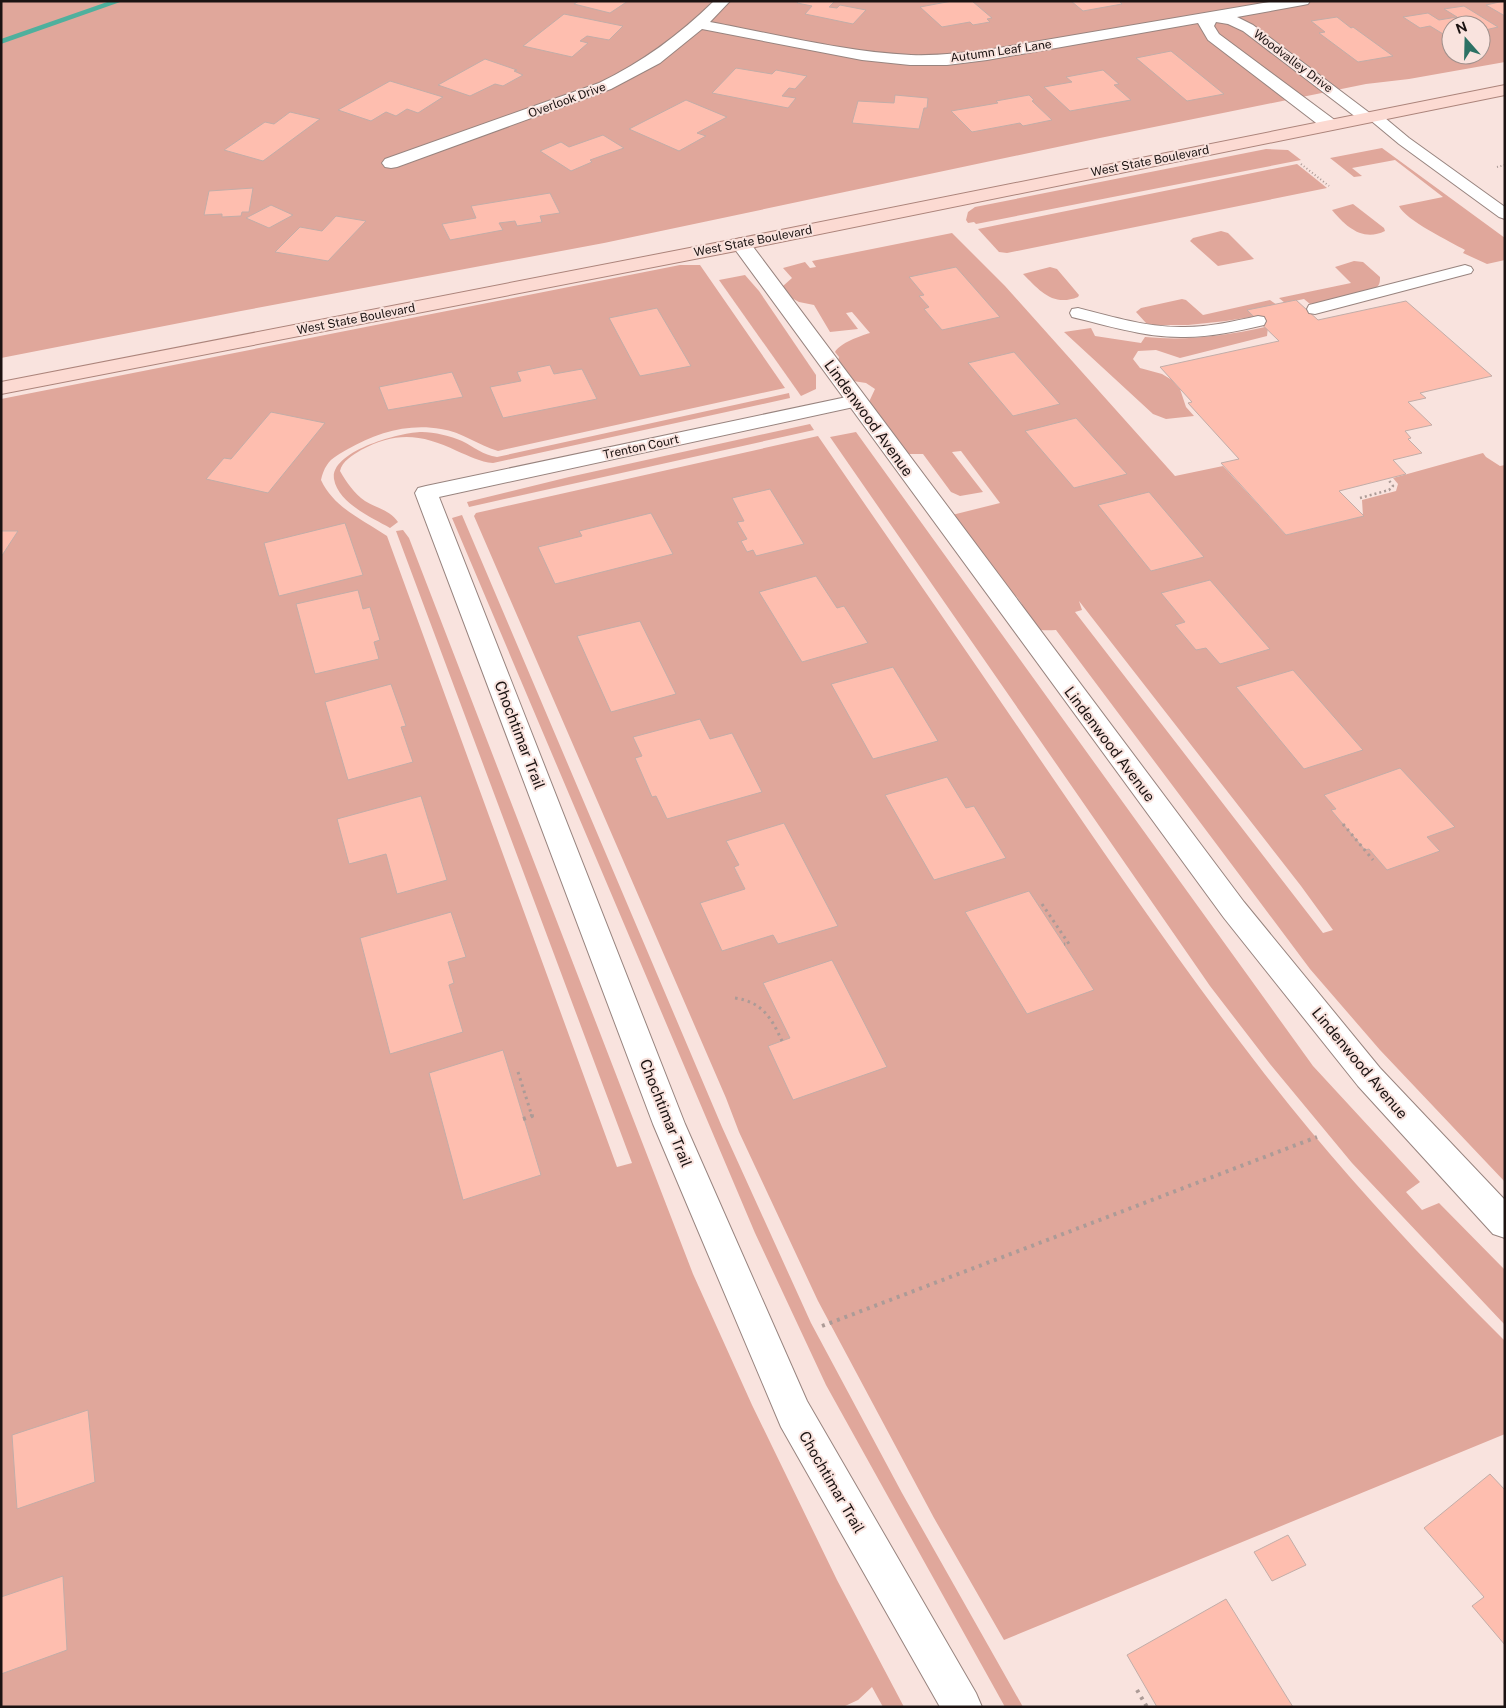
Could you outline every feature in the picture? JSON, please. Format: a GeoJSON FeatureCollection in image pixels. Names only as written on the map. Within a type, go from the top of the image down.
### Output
{"type":"FeatureCollection","features":[{"type":"Feature","properties":{"kind":"main road","name":"West State Boulevard"},"geometry":{"type":"LineString","coordinates":[[1,388],[741,244],[1502,92]]}},
{"type":"Feature","properties":{"kind":"street","name":"Overlook Drive"},"geometry":{"type":"LineString","coordinates":[[391,163],[605,86],[633,73],[660,57],[723,1]]}},
{"type":"Feature","properties":{"kind":"street","name":"Autumn Leaf Lane"},"geometry":{"type":"LineString","coordinates":[[699,24],[862,55],[910,60],[947,60],[1303,1]]}},
{"type":"Feature","properties":{"kind":"street","name":"Woodvalley Drive"},"geometry":{"type":"LineString","coordinates":[[1198,6],[1212,17],[1232,20],[1248,28],[1370,117]]}},
{"type":"Feature","properties":{"kind":"street","name":"Woodvalley Drive"},"geometry":{"type":"LineString","coordinates":[[1212,17],[1206,22],[1207,31],[1330,125]]}},
{"type":"Feature","properties":{"kind":"street","name":"Lindenwood Avenue"},"geometry":{"type":"LineString","coordinates":[[741,244],[1234,910],[1369,1077],[1505,1224]]}},
{"type":"Feature","properties":{"kind":"street","name":"Trenton Court"},"geometry":{"type":"LineString","coordinates":[[426,492],[856,401]]}},
{"type":"Feature","properties":{"kind":"street","name":"Chochtimar Trail"},"geometry":{"type":"LineString","coordinates":[[426,492],[669,1124],[794,1414],[962,1707]]}},
{"type":"Feature","properties":{"kind":"lane"},"geometry":{"type":"LineString","coordinates":[[1370,117],[1505,214]]}},
{"type":"Feature","properties":{"kind":"lane"},"geometry":{"type":"LineString","coordinates":[[1315,309],[1465,270]]}},
{"type":"Feature","properties":{"kind":"lane"},"geometry":{"type":"LineString","coordinates":[[1078,313],[1128,326],[1175,332],[1218,329],[1258,321]]}},
{"type":"Feature","properties":{"kind":"path"},"geometry":{"type":"LineString","coordinates":[[1298,162],[1329,186]]}},
{"type":"Feature","properties":{"kind":"path"},"geometry":{"type":"LineString","coordinates":[[1360,498],[1389,490],[1393,486],[1388,479]]}},
{"type":"Feature","properties":{"kind":"path"},"geometry":{"type":"LineString","coordinates":[[1344,824],[1342,825],[1373,860]]}},
{"type":"Feature","properties":{"kind":"path"},"geometry":{"type":"LineString","coordinates":[[1042,904],[1069,944],[1064,944]]}},
{"type":"Feature","properties":{"kind":"path"},"geometry":{"type":"LineString","coordinates":[[735,998],[752,1001],[759,1006],[776,1028],[782,1041]]}},
{"type":"Feature","properties":{"kind":"path"},"geometry":{"type":"LineString","coordinates":[[518,1072],[532,1116],[524,1119]]}},
{"type":"Feature","properties":{"kind":"path"},"geometry":{"type":"LineString","coordinates":[[822,1326],[1317,1137]]}},
{"type":"Feature","properties":{"kind":"path"},"geometry":{"type":"LineString","coordinates":[[1137,1690],[1147,1707]]}},
{"type":"Feature","properties":{"kind":"shaded area"},"geometry":{"type":"Polygon","coordinates":[[[1,1],[1505,1],[1505,62],[1491,64],[1491,15],[1441,15],[1441,65],[1488,65],[1409,79],[1366,84],[604,243],[1,358],[1,1]]]}},
{"type":"Feature","properties":{"kind":"shaded area"},"geometry":{"type":"Polygon","coordinates":[[[1382,148],[1505,238],[1505,260],[1487,264],[1463,253],[1465,250],[1419,224],[1403,212],[1399,206],[1443,197],[1395,160],[1352,168],[1362,176],[1354,177],[1330,158],[1382,148]]]}},
{"type":"Feature","properties":{"kind":"shaded area"},"geometry":{"type":"Polygon","coordinates":[[[1266,149],[1288,150],[1301,160],[976,224],[974,222],[968,223],[966,220],[968,212],[975,207],[1266,149]]]}},
{"type":"Feature","properties":{"kind":"shaded area"},"geometry":{"type":"Polygon","coordinates":[[[1297,164],[1327,188],[1007,253],[999,252],[978,229],[1297,164]]]}},
{"type":"Feature","properties":{"kind":"shaded area"},"geometry":{"type":"Polygon","coordinates":[[[1353,204],[1384,228],[1385,231],[1377,234],[1362,234],[1349,227],[1332,210],[1353,204]]]}},
{"type":"Feature","properties":{"kind":"shaded area"},"geometry":{"type":"Polygon","coordinates":[[[1221,231],[1228,233],[1254,259],[1218,266],[1190,241],[1193,238],[1221,231]]]}},
{"type":"Feature","properties":{"kind":"shaded area"},"geometry":{"type":"Polygon","coordinates":[[[952,233],[1005,286],[1175,476],[1223,466],[1286,535],[1363,516],[1362,500],[1396,491],[1398,484],[1393,478],[1483,453],[1500,466],[1505,465],[1505,1182],[1380,1050],[1310,969],[1056,630],[1040,630],[1033,627],[1022,616],[1022,604],[1017,597],[997,584],[952,515],[1000,503],[961,451],[952,452],[983,492],[960,496],[951,492],[923,454],[908,454],[868,404],[875,389],[866,383],[853,381],[837,365],[839,357],[835,352],[841,346],[870,333],[852,312],[846,313],[858,329],[830,332],[814,305],[799,302],[786,295],[783,286],[792,278],[783,268],[805,262],[810,268],[816,267],[812,261],[952,233]],[[1079,601],[1082,610],[1075,612],[1323,933],[1333,930],[1301,886],[1079,601]]]}},
{"type":"Feature","properties":{"kind":"shaded area"},"geometry":{"type":"Polygon","coordinates":[[[1354,261],[1363,262],[1380,277],[1376,288],[1354,296],[1310,304],[1304,299],[1285,303],[1279,298],[1351,283],[1335,267],[1354,261]]]}},
{"type":"Feature","properties":{"kind":"shaded area"},"geometry":{"type":"Polygon","coordinates":[[[680,265],[700,265],[785,388],[498,451],[456,433],[441,429],[429,427],[404,428],[370,438],[336,456],[326,467],[321,480],[341,506],[387,536],[617,1167],[632,1163],[396,531],[403,530],[409,538],[693,1274],[752,1405],[837,1580],[904,1707],[883,1707],[872,1687],[858,1700],[843,1707],[1,1707],[1,399],[680,265]]]}},
{"type":"Feature","properties":{"kind":"shaded area"},"geometry":{"type":"Polygon","coordinates":[[[1050,267],[1057,269],[1079,295],[1078,297],[1069,300],[1054,299],[1041,291],[1023,274],[1050,267]]]}},
{"type":"Feature","properties":{"kind":"shaded area"},"geometry":{"type":"Polygon","coordinates":[[[745,275],[759,291],[816,375],[816,389],[801,396],[719,280],[745,275]]]}},
{"type":"Feature","properties":{"kind":"shaded area"},"geometry":{"type":"Polygon","coordinates":[[[1182,299],[1186,300],[1203,315],[1270,300],[1277,305],[1257,316],[1188,325],[1152,325],[1146,323],[1136,312],[1141,308],[1182,299]]]}},
{"type":"Feature","properties":{"kind":"shaded area"},"geometry":{"type":"Polygon","coordinates":[[[1268,327],[1267,336],[1180,358],[1156,350],[1138,351],[1133,359],[1140,368],[1162,374],[1172,380],[1180,389],[1186,407],[1194,416],[1166,419],[1153,414],[1064,332],[1091,328],[1095,336],[1141,343],[1145,337],[1205,337],[1268,327]]]}},
{"type":"Feature","properties":{"kind":"shaded area"},"geometry":{"type":"Polygon","coordinates":[[[789,393],[790,398],[493,463],[479,460],[444,445],[420,438],[398,437],[374,444],[351,456],[345,461],[340,471],[351,488],[361,498],[395,518],[398,522],[390,528],[348,502],[337,488],[334,479],[336,469],[343,460],[369,445],[399,435],[427,432],[448,436],[462,441],[483,453],[497,457],[789,393]]]}},
{"type":"Feature","properties":{"kind":"shaded area"},"geometry":{"type":"Polygon","coordinates":[[[810,424],[814,430],[469,507],[467,502],[569,477],[810,424]]]}},
{"type":"Feature","properties":{"kind":"shaded area"},"geometry":{"type":"Polygon","coordinates":[[[856,432],[1313,1066],[1420,1182],[1406,1192],[1422,1210],[1439,1203],[1505,1270],[1505,1325],[1352,1163],[1270,1064],[1210,986],[830,437],[856,432]]]}},
{"type":"Feature","properties":{"kind":"shaded area"},"geometry":{"type":"Polygon","coordinates":[[[818,436],[1116,870],[1228,1026],[1345,1172],[1440,1275],[1505,1341],[1505,1434],[1004,1640],[934,1518],[818,1301],[739,1132],[474,516],[476,513],[818,436]]]}},
{"type":"Feature","properties":{"kind":"shaded area"},"geometry":{"type":"Polygon","coordinates":[[[462,515],[722,1127],[811,1323],[902,1493],[1023,1707],[1005,1707],[826,1385],[755,1233],[452,518],[462,515]]]}},
{"type":"Feature","properties":{"kind":"building"},"geometry":{"type":"Polygon","coordinates":[[[579,1],[628,1],[610,13],[574,4],[579,1]]]}},
{"type":"Feature","properties":{"kind":"building"},"geometry":{"type":"Polygon","coordinates":[[[799,1],[835,1],[829,7],[837,8],[840,5],[866,10],[853,24],[805,14],[812,6],[797,3],[799,1]]]}},
{"type":"Feature","properties":{"kind":"building"},"geometry":{"type":"Polygon","coordinates":[[[952,1],[972,1],[992,18],[987,19],[990,22],[973,25],[970,22],[942,27],[920,7],[952,1]]]}},
{"type":"Feature","properties":{"kind":"building"},"geometry":{"type":"Polygon","coordinates":[[[1071,1],[1119,1],[1122,4],[1083,11],[1071,1]]]}},
{"type":"Feature","properties":{"kind":"building"},"geometry":{"type":"Polygon","coordinates":[[[1504,1],[1505,16],[1486,5],[1504,1]]]}},
{"type":"Feature","properties":{"kind":"building"},"geometry":{"type":"Polygon","coordinates":[[[1464,6],[1479,15],[1454,15],[1444,9],[1464,6]]]}},
{"type":"Feature","properties":{"kind":"building"},"geometry":{"type":"Polygon","coordinates":[[[1428,13],[1441,20],[1441,33],[1430,26],[1420,28],[1403,17],[1428,13]]]}},
{"type":"Feature","properties":{"kind":"building"},"geometry":{"type":"Polygon","coordinates":[[[564,14],[623,26],[609,40],[587,36],[580,41],[588,43],[572,57],[523,46],[564,14]]]}},
{"type":"Feature","properties":{"kind":"building"},"geometry":{"type":"Polygon","coordinates":[[[1337,17],[1393,56],[1358,62],[1319,33],[1325,32],[1311,21],[1337,17]]]}},
{"type":"Feature","properties":{"kind":"building"},"geometry":{"type":"Polygon","coordinates":[[[1491,23],[1498,27],[1491,29],[1491,23]]]}},
{"type":"Feature","properties":{"kind":"building"},"geometry":{"type":"Polygon","coordinates":[[[1171,51],[1224,94],[1187,101],[1136,58],[1171,51]]]}},
{"type":"Feature","properties":{"kind":"building"},"geometry":{"type":"Polygon","coordinates":[[[485,59],[517,70],[514,71],[523,75],[503,86],[495,84],[470,96],[438,85],[485,59]]]}},
{"type":"Feature","properties":{"kind":"building"},"geometry":{"type":"Polygon","coordinates":[[[736,68],[772,74],[776,70],[807,76],[795,89],[789,88],[782,96],[796,98],[788,108],[712,93],[736,68]]]}},
{"type":"Feature","properties":{"kind":"building"},"geometry":{"type":"Polygon","coordinates":[[[1103,70],[1119,84],[1114,85],[1131,100],[1070,111],[1044,87],[1072,82],[1066,77],[1103,70]]]}},
{"type":"Feature","properties":{"kind":"building"},"geometry":{"type":"Polygon","coordinates":[[[390,81],[443,97],[418,113],[407,109],[396,116],[386,112],[371,121],[338,110],[390,81]]]}},
{"type":"Feature","properties":{"kind":"building"},"geometry":{"type":"Polygon","coordinates":[[[895,95],[928,98],[927,108],[924,108],[919,129],[852,123],[858,101],[894,103],[895,95]]]}},
{"type":"Feature","properties":{"kind":"building"},"geometry":{"type":"Polygon","coordinates":[[[1029,95],[1034,100],[1032,101],[1052,120],[1023,126],[1020,123],[972,132],[951,111],[998,103],[996,101],[1029,95]]]}},
{"type":"Feature","properties":{"kind":"building"},"geometry":{"type":"Polygon","coordinates":[[[686,100],[727,117],[697,133],[706,136],[679,151],[629,129],[686,100]]]}},
{"type":"Feature","properties":{"kind":"building"},"geometry":{"type":"Polygon","coordinates":[[[290,112],[320,119],[263,161],[224,150],[265,122],[274,124],[290,112]]]}},
{"type":"Feature","properties":{"kind":"building"},"geometry":{"type":"Polygon","coordinates":[[[603,135],[624,148],[590,160],[592,162],[571,171],[540,151],[561,142],[569,147],[603,135]]]}},
{"type":"Feature","properties":{"kind":"building"},"geometry":{"type":"Polygon","coordinates":[[[253,188],[249,212],[242,212],[241,216],[222,217],[222,214],[204,215],[209,191],[253,188]]]}},
{"type":"Feature","properties":{"kind":"building"},"geometry":{"type":"Polygon","coordinates":[[[550,193],[560,213],[540,216],[542,222],[517,226],[515,221],[499,223],[503,230],[450,240],[442,224],[476,218],[471,206],[550,193]]]}},
{"type":"Feature","properties":{"kind":"building"},"geometry":{"type":"Polygon","coordinates":[[[271,205],[293,215],[269,228],[246,218],[271,205]]]}},
{"type":"Feature","properties":{"kind":"building"},"geometry":{"type":"Polygon","coordinates":[[[336,216],[366,221],[328,261],[275,252],[300,227],[322,231],[336,216]]]}},
{"type":"Feature","properties":{"kind":"building"},"geometry":{"type":"Polygon","coordinates":[[[956,267],[1000,317],[942,330],[924,309],[929,307],[919,296],[924,295],[909,277],[956,267]]]}},
{"type":"Feature","properties":{"kind":"building"},"geometry":{"type":"Polygon","coordinates":[[[1296,300],[1318,320],[1406,301],[1492,376],[1420,393],[1426,398],[1408,402],[1432,425],[1405,431],[1411,438],[1408,439],[1422,453],[1393,460],[1406,474],[1339,491],[1364,516],[1286,535],[1221,463],[1239,459],[1188,403],[1192,402],[1160,367],[1279,341],[1247,310],[1296,300]]]}},
{"type":"Feature","properties":{"kind":"building"},"geometry":{"type":"Polygon","coordinates":[[[657,308],[691,366],[640,376],[609,318],[657,308]]]}},
{"type":"Feature","properties":{"kind":"building"},"geometry":{"type":"Polygon","coordinates":[[[1014,352],[1060,404],[1013,416],[968,363],[1014,352]]]}},
{"type":"Feature","properties":{"kind":"building"},"geometry":{"type":"Polygon","coordinates":[[[550,365],[554,374],[582,369],[597,399],[503,418],[490,387],[521,381],[517,372],[550,365]]]}},
{"type":"Feature","properties":{"kind":"building"},"geometry":{"type":"Polygon","coordinates":[[[452,372],[463,397],[388,410],[379,387],[452,372]]]}},
{"type":"Feature","properties":{"kind":"building"},"geometry":{"type":"Polygon","coordinates":[[[271,412],[325,423],[268,493],[206,479],[224,458],[231,459],[271,412]]]}},
{"type":"Feature","properties":{"kind":"building"},"geometry":{"type":"Polygon","coordinates":[[[1076,418],[1127,474],[1074,488],[1025,431],[1076,418]]]}},
{"type":"Feature","properties":{"kind":"building"},"geometry":{"type":"Polygon","coordinates":[[[770,489],[804,544],[756,556],[753,550],[747,552],[741,541],[747,539],[737,522],[744,521],[732,498],[770,489]]]}},
{"type":"Feature","properties":{"kind":"building"},"geometry":{"type":"Polygon","coordinates":[[[1149,492],[1204,557],[1151,571],[1098,505],[1149,492]]]}},
{"type":"Feature","properties":{"kind":"building"},"geometry":{"type":"Polygon","coordinates":[[[651,513],[673,554],[555,584],[538,547],[582,536],[579,531],[651,513]]]}},
{"type":"Feature","properties":{"kind":"building"},"geometry":{"type":"Polygon","coordinates":[[[345,523],[363,575],[279,596],[264,543],[345,523]]]}},
{"type":"Feature","properties":{"kind":"building"},"geometry":{"type":"Polygon","coordinates":[[[1,531],[18,531],[1,557],[1,531]]]}},
{"type":"Feature","properties":{"kind":"building"},"geometry":{"type":"Polygon","coordinates":[[[816,576],[837,608],[844,606],[868,643],[802,662],[759,592],[816,576]]]}},
{"type":"Feature","properties":{"kind":"building"},"geometry":{"type":"Polygon","coordinates":[[[1210,580],[1270,649],[1220,664],[1206,648],[1196,650],[1175,625],[1185,622],[1161,593],[1210,580]]]}},
{"type":"Feature","properties":{"kind":"building"},"geometry":{"type":"Polygon","coordinates":[[[358,590],[363,609],[370,607],[380,640],[374,642],[379,659],[315,674],[296,604],[358,590]]]}},
{"type":"Feature","properties":{"kind":"building"},"geometry":{"type":"Polygon","coordinates":[[[640,621],[676,694],[611,712],[577,636],[640,621]]]}},
{"type":"Feature","properties":{"kind":"building"},"geometry":{"type":"Polygon","coordinates":[[[893,667],[938,741],[873,759],[831,684],[893,667]]]}},
{"type":"Feature","properties":{"kind":"building"},"geometry":{"type":"Polygon","coordinates":[[[1293,670],[1363,750],[1304,769],[1236,687],[1293,670]]]}},
{"type":"Feature","properties":{"kind":"building"},"geometry":{"type":"Polygon","coordinates":[[[391,684],[406,726],[401,727],[413,762],[348,780],[325,702],[391,684]]]}},
{"type":"Feature","properties":{"kind":"building"},"geometry":{"type":"Polygon","coordinates":[[[700,719],[710,739],[732,733],[762,792],[667,819],[656,796],[652,797],[635,758],[642,756],[633,737],[700,719]]]}},
{"type":"Feature","properties":{"kind":"building"},"geometry":{"type":"Polygon","coordinates":[[[1400,768],[1455,827],[1427,837],[1440,851],[1387,870],[1369,849],[1365,850],[1331,810],[1336,809],[1324,795],[1400,768]]]}},
{"type":"Feature","properties":{"kind":"building"},"geometry":{"type":"Polygon","coordinates":[[[947,777],[966,808],[974,806],[1006,858],[934,880],[885,795],[947,777]]]}},
{"type":"Feature","properties":{"kind":"building"},"geometry":{"type":"Polygon","coordinates":[[[421,796],[447,880],[397,894],[386,854],[349,864],[337,819],[421,796]]]}},
{"type":"Feature","properties":{"kind":"building"},"geometry":{"type":"Polygon","coordinates":[[[784,823],[838,926],[778,944],[773,935],[722,951],[700,903],[745,889],[734,867],[739,865],[726,841],[784,823]]]}},
{"type":"Feature","properties":{"kind":"building"},"geometry":{"type":"Polygon","coordinates":[[[1029,891],[1094,990],[1027,1014],[965,912],[1029,891]]]}},
{"type":"Feature","properties":{"kind":"building"},"geometry":{"type":"Polygon","coordinates":[[[451,912],[466,957],[448,962],[454,983],[449,985],[463,1032],[390,1054],[360,938],[451,912]]]}},
{"type":"Feature","properties":{"kind":"building"},"geometry":{"type":"Polygon","coordinates":[[[832,960],[887,1067],[793,1100],[768,1046],[790,1038],[763,983],[832,960]]]}},
{"type":"Feature","properties":{"kind":"building"},"geometry":{"type":"Polygon","coordinates":[[[503,1050],[541,1175],[463,1200],[429,1073],[503,1050]]]}},
{"type":"Feature","properties":{"kind":"building"},"geometry":{"type":"Polygon","coordinates":[[[88,1410],[95,1482],[17,1509],[12,1435],[88,1410]]]}},
{"type":"Feature","properties":{"kind":"building"},"geometry":{"type":"Polygon","coordinates":[[[1490,1474],[1505,1490],[1505,1645],[1472,1606],[1484,1597],[1424,1528],[1490,1474]]]}},
{"type":"Feature","properties":{"kind":"building"},"geometry":{"type":"Polygon","coordinates":[[[1288,1535],[1306,1565],[1272,1581],[1254,1552],[1288,1535]]]}},
{"type":"Feature","properties":{"kind":"building"},"geometry":{"type":"Polygon","coordinates":[[[63,1576],[67,1650],[1,1674],[1,1597],[63,1576]]]}},
{"type":"Feature","properties":{"kind":"building"},"geometry":{"type":"Polygon","coordinates":[[[1226,1599],[1293,1707],[1157,1707],[1127,1655],[1226,1599]]]}},
{"type":"Feature","properties":{"kind":"waterway"},"geometry":{"type":"LineString","coordinates":[[1,42],[119,1]]}}]}
